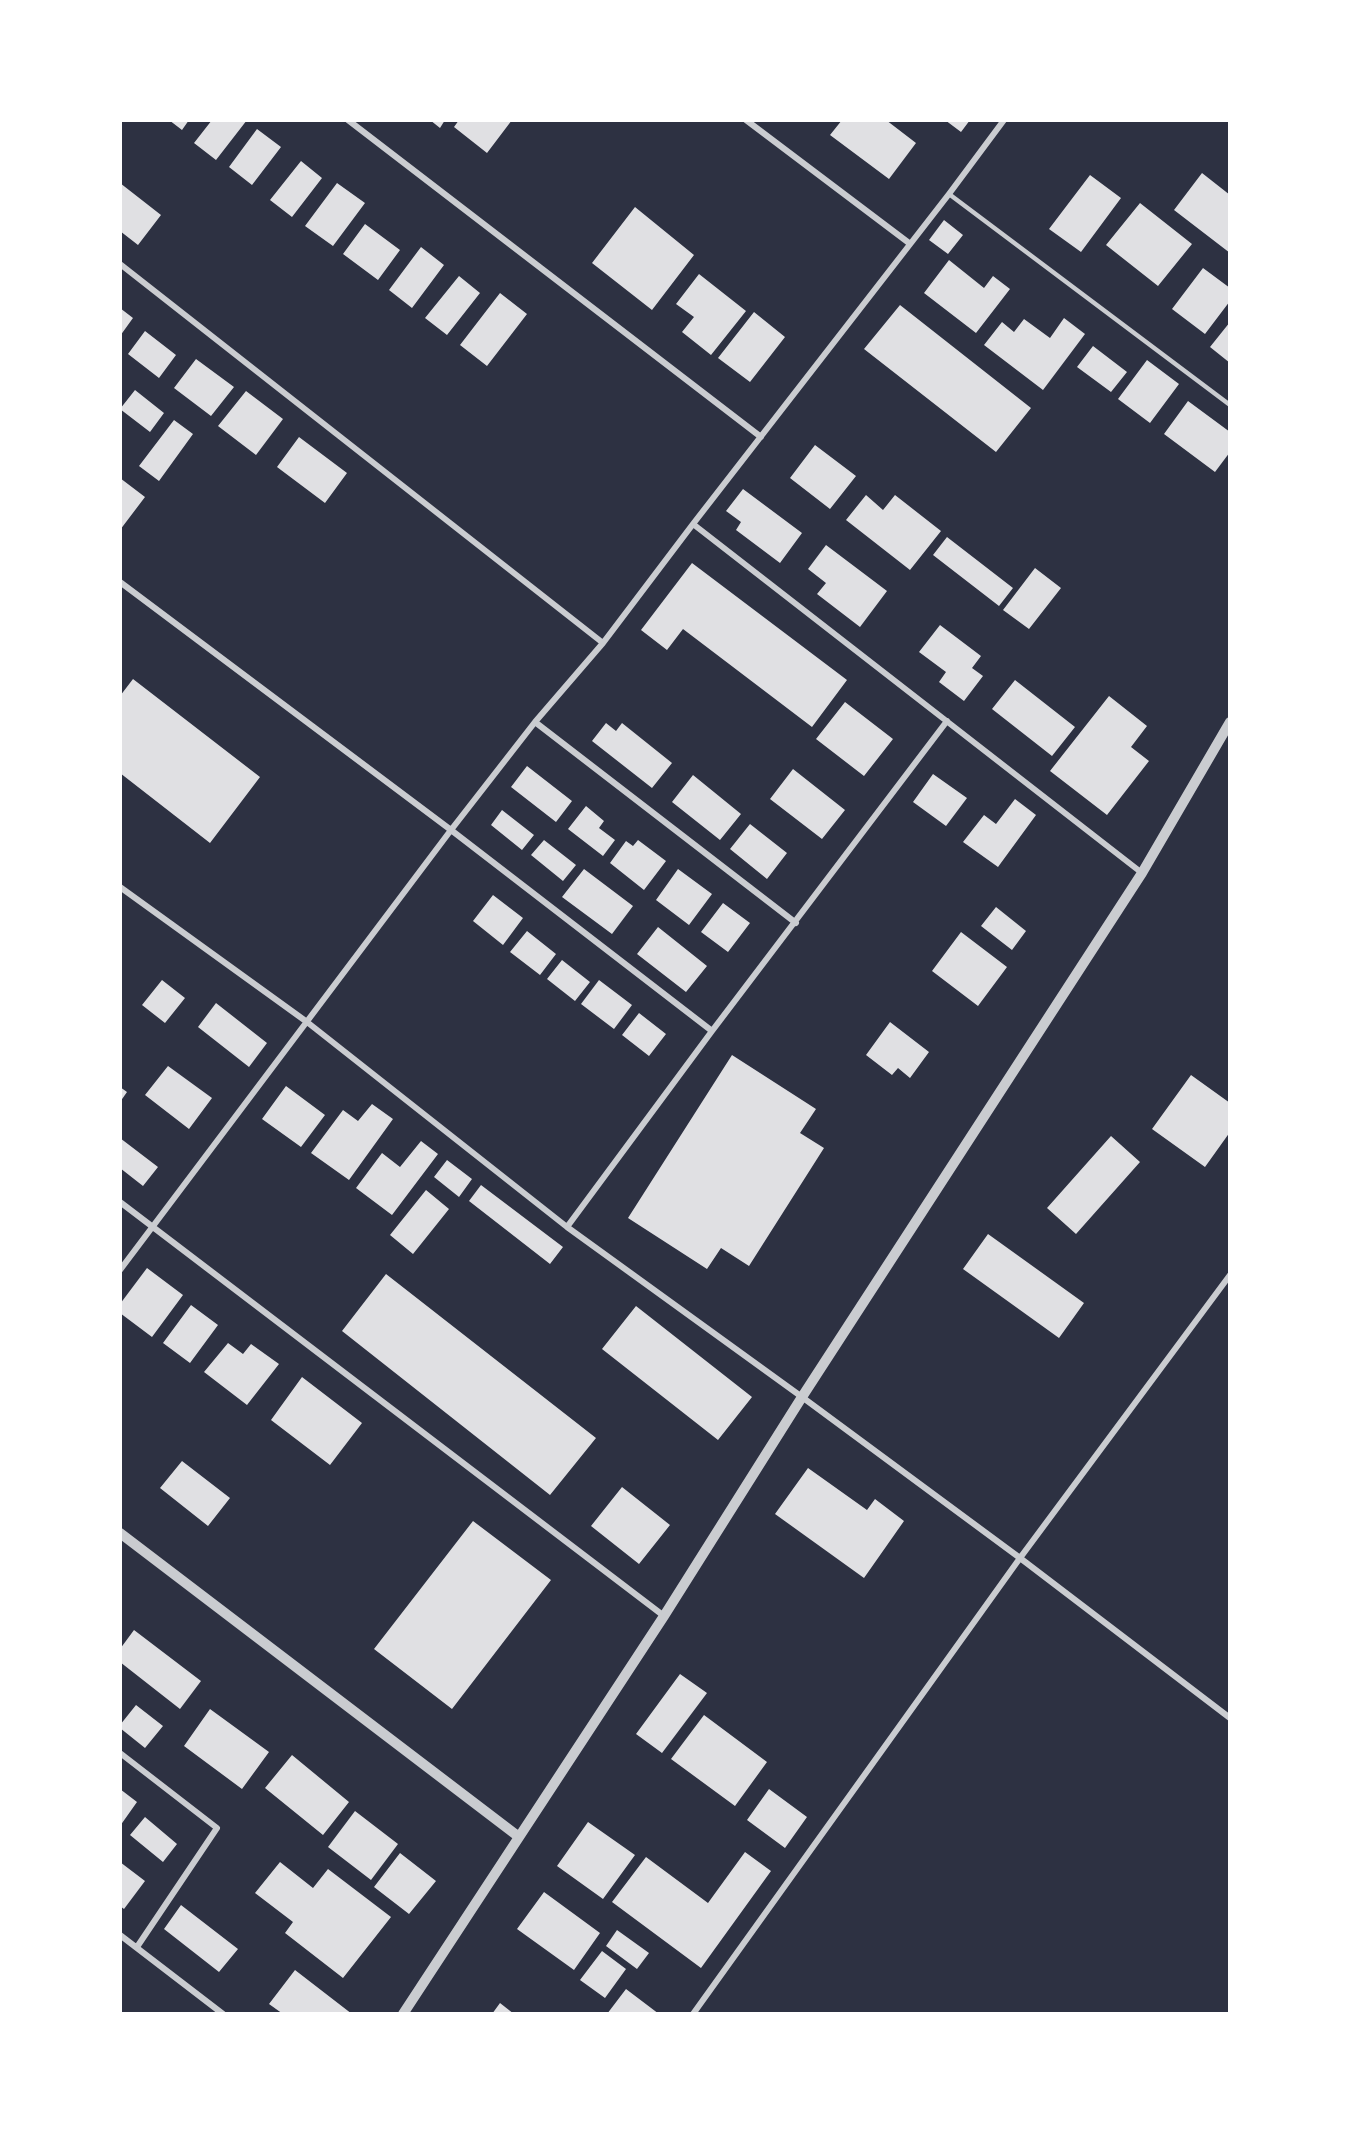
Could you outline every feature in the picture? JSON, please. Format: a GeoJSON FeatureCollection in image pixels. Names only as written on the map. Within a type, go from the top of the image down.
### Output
{"type":"FeatureCollection","features":[{"type":"Feature","properties":{"kind":"street"},"geometry":{"type":"LineString","coordinates":[[348,120],[761,437]]}},
{"type":"Feature","properties":{"kind":"street"},"geometry":{"type":"LineString","coordinates":[[746,120],[909,243]]}},
{"type":"Feature","properties":{"kind":"street"},"geometry":{"type":"LineString","coordinates":[[120,1270],[451,830],[535,722],[603,643],[1004,120]]}},
{"type":"Feature","properties":{"kind":"street"},"geometry":{"type":"LineString","coordinates":[[120,264],[603,643]]}},
{"type":"Feature","properties":{"kind":"street"},"geometry":{"type":"LineString","coordinates":[[693,524],[1142,873]]}},
{"type":"Feature","properties":{"kind":"street"},"geometry":{"type":"LineString","coordinates":[[120,582],[451,830],[712,1031]]}},
{"type":"Feature","properties":{"kind":"street"},"geometry":{"type":"LineString","coordinates":[[567,1227],[947,721]]}},
{"type":"Feature","properties":{"kind":"street"},"geometry":{"type":"LineString","coordinates":[[535,722],[796,923]]}},
{"type":"Feature","properties":{"kind":"street"},"geometry":{"type":"LineString","coordinates":[[403,2014],[664,1616],[802,1397],[1142,873],[1230,722]]}},
{"type":"Feature","properties":{"kind":"street"},"geometry":{"type":"LineString","coordinates":[[120,887],[307,1022],[567,1227],[1020,1557],[1230,1718]]}},
{"type":"Feature","properties":{"kind":"street"},"geometry":{"type":"LineString","coordinates":[[120,1202],[664,1616]]}},
{"type":"Feature","properties":{"kind":"street"},"geometry":{"type":"LineString","coordinates":[[693,2014],[1020,1557],[1230,1275]]}},
{"type":"Feature","properties":{"kind":"street"},"geometry":{"type":"LineString","coordinates":[[120,1533],[519,1838]]}},
{"type":"Feature","properties":{"kind":"street"},"geometry":{"type":"LineString","coordinates":[[120,1753],[217,1828],[137,1947]]}},
{"type":"Feature","properties":{"kind":"street"},"geometry":{"type":"LineString","coordinates":[[120,1935],[223,2014]]}},
{"type":"Feature","properties":{"kind":"lane"},"geometry":{"type":"LineString","coordinates":[[949,194],[1230,405]]}},
{"type":"Feature","properties":{"kind":"building"},"geometry":{"type":"Polygon","coordinates":[[[169,120],[189,120],[182,130],[169,120]]]}},
{"type":"Feature","properties":{"kind":"building"},"geometry":{"type":"Polygon","coordinates":[[[212,120],[247,120],[216,160],[194,143],[212,120]]]}},
{"type":"Feature","properties":{"kind":"building"},"geometry":{"type":"Polygon","coordinates":[[[430,120],[445,120],[440,128],[430,120]]]}},
{"type":"Feature","properties":{"kind":"building"},"geometry":{"type":"Polygon","coordinates":[[[459,120],[512,120],[487,153],[454,127],[459,120]]]}},
{"type":"Feature","properties":{"kind":"building"},"geometry":{"type":"Polygon","coordinates":[[[842,120],[886,120],[916,143],[889,179],[830,135],[842,120]]]}},
{"type":"Feature","properties":{"kind":"building"},"geometry":{"type":"Polygon","coordinates":[[[945,120],[970,120],[961,132],[945,120]]]}},
{"type":"Feature","properties":{"kind":"building"},"geometry":{"type":"Polygon","coordinates":[[[257,129],[281,147],[252,185],[229,167],[257,129]]]}},
{"type":"Feature","properties":{"kind":"building"},"geometry":{"type":"Polygon","coordinates":[[[301,161],[322,178],[292,217],[270,200],[301,161]]]}},
{"type":"Feature","properties":{"kind":"building"},"geometry":{"type":"Polygon","coordinates":[[[1202,173],[1230,195],[1230,253],[1174,210],[1202,173]]]}},
{"type":"Feature","properties":{"kind":"building"},"geometry":{"type":"Polygon","coordinates":[[[1090,175],[1121,198],[1081,252],[1049,229],[1090,175]]]}},
{"type":"Feature","properties":{"kind":"building"},"geometry":{"type":"Polygon","coordinates":[[[120,183],[161,215],[138,245],[120,231],[120,183]]]}},
{"type":"Feature","properties":{"kind":"building"},"geometry":{"type":"Polygon","coordinates":[[[337,183],[365,203],[333,246],[305,226],[337,183]]]}},
{"type":"Feature","properties":{"kind":"building"},"geometry":{"type":"Polygon","coordinates":[[[1140,203],[1192,244],[1158,286],[1106,245],[1140,203]]]}},
{"type":"Feature","properties":{"kind":"building"},"geometry":{"type":"Polygon","coordinates":[[[635,207],[694,255],[652,310],[592,263],[635,207]]]}},
{"type":"Feature","properties":{"kind":"building"},"geometry":{"type":"Polygon","coordinates":[[[944,220],[963,235],[948,254],[929,240],[944,220]]]}},
{"type":"Feature","properties":{"kind":"building"},"geometry":{"type":"Polygon","coordinates":[[[365,224],[400,250],[378,280],[343,254],[365,224]]]}},
{"type":"Feature","properties":{"kind":"building"},"geometry":{"type":"Polygon","coordinates":[[[421,247],[444,265],[412,308],[389,290],[421,247]]]}},
{"type":"Feature","properties":{"kind":"building"},"geometry":{"type":"Polygon","coordinates":[[[949,260],[984,288],[993,276],[1010,289],[976,333],[924,293],[949,260]]]}},
{"type":"Feature","properties":{"kind":"building"},"geometry":{"type":"Polygon","coordinates":[[[1203,268],[1230,288],[1230,301],[1205,334],[1172,309],[1203,268]]]}},
{"type":"Feature","properties":{"kind":"building"},"geometry":{"type":"Polygon","coordinates":[[[699,274],[746,311],[711,355],[682,332],[694,317],[676,304],[699,274]]]}},
{"type":"Feature","properties":{"kind":"building"},"geometry":{"type":"Polygon","coordinates":[[[459,276],[480,293],[447,335],[425,318],[459,276]]]}},
{"type":"Feature","properties":{"kind":"building"},"geometry":{"type":"Polygon","coordinates":[[[500,293],[527,314],[487,366],[460,345],[500,293]]]}},
{"type":"Feature","properties":{"kind":"building"},"geometry":{"type":"Polygon","coordinates":[[[900,305],[1031,408],[996,452],[864,349],[900,305]]]}},
{"type":"Feature","properties":{"kind":"building"},"geometry":{"type":"Polygon","coordinates":[[[120,308],[133,318],[120,336],[120,308]]]}},
{"type":"Feature","properties":{"kind":"building"},"geometry":{"type":"Polygon","coordinates":[[[754,312],[785,337],[750,382],[718,358],[754,312]]]}},
{"type":"Feature","properties":{"kind":"building"},"geometry":{"type":"Polygon","coordinates":[[[1064,318],[1085,334],[1043,390],[984,345],[1002,322],[1014,332],[1024,319],[1050,338],[1064,318]]]}},
{"type":"Feature","properties":{"kind":"building"},"geometry":{"type":"Polygon","coordinates":[[[1230,322],[1230,363],[1210,347],[1230,322]]]}},
{"type":"Feature","properties":{"kind":"building"},"geometry":{"type":"Polygon","coordinates":[[[145,331],[176,355],[159,378],[128,354],[145,331]]]}},
{"type":"Feature","properties":{"kind":"building"},"geometry":{"type":"Polygon","coordinates":[[[1093,346],[1127,372],[1111,392],[1077,367],[1093,346]]]}},
{"type":"Feature","properties":{"kind":"building"},"geometry":{"type":"Polygon","coordinates":[[[196,359],[234,387],[211,416],[174,388],[196,359]]]}},
{"type":"Feature","properties":{"kind":"building"},"geometry":{"type":"Polygon","coordinates":[[[1147,360],[1179,384],[1150,423],[1118,399],[1147,360]]]}},
{"type":"Feature","properties":{"kind":"building"},"geometry":{"type":"Polygon","coordinates":[[[135,390],[164,413],[150,432],[120,409],[135,390]]]}},
{"type":"Feature","properties":{"kind":"building"},"geometry":{"type":"Polygon","coordinates":[[[246,391],[283,419],[256,455],[218,426],[246,391]]]}},
{"type":"Feature","properties":{"kind":"building"},"geometry":{"type":"Polygon","coordinates":[[[1188,401],[1230,432],[1230,452],[1215,472],[1164,434],[1188,401]]]}},
{"type":"Feature","properties":{"kind":"building"},"geometry":{"type":"Polygon","coordinates":[[[174,420],[193,434],[159,481],[139,466],[174,420]]]}},
{"type":"Feature","properties":{"kind":"building"},"geometry":{"type":"Polygon","coordinates":[[[299,437],[347,473],[325,503],[277,467],[299,437]]]}},
{"type":"Feature","properties":{"kind":"building"},"geometry":{"type":"Polygon","coordinates":[[[815,445],[856,476],[830,509],[790,478],[815,445]]]}},
{"type":"Feature","properties":{"kind":"building"},"geometry":{"type":"Polygon","coordinates":[[[120,478],[145,497],[120,530],[120,478]]]}},
{"type":"Feature","properties":{"kind":"building"},"geometry":{"type":"Polygon","coordinates":[[[743,489],[802,533],[780,563],[736,530],[741,522],[726,511],[743,489]]]}},
{"type":"Feature","properties":{"kind":"building"},"geometry":{"type":"Polygon","coordinates":[[[866,495],[883,510],[895,495],[941,531],[910,570],[846,520],[866,495]]]}},
{"type":"Feature","properties":{"kind":"building"},"geometry":{"type":"Polygon","coordinates":[[[947,537],[1013,588],[999,606],[933,555],[947,537]]]}},
{"type":"Feature","properties":{"kind":"building"},"geometry":{"type":"Polygon","coordinates":[[[826,545],[887,591],[860,627],[817,594],[826,583],[808,569],[826,545]]]}},
{"type":"Feature","properties":{"kind":"building"},"geometry":{"type":"Polygon","coordinates":[[[692,563],[847,680],[812,727],[683,629],[667,650],[641,630],[692,563]]]}},
{"type":"Feature","properties":{"kind":"building"},"geometry":{"type":"Polygon","coordinates":[[[1035,568],[1061,588],[1029,629],[1003,610],[1035,568]]]}},
{"type":"Feature","properties":{"kind":"building"},"geometry":{"type":"Polygon","coordinates":[[[940,625],[981,656],[972,668],[983,676],[964,701],[939,682],[946,672],[919,652],[940,625]]]}},
{"type":"Feature","properties":{"kind":"building"},"geometry":{"type":"Polygon","coordinates":[[[133,679],[260,777],[210,843],[120,773],[120,696],[133,679]]]}},
{"type":"Feature","properties":{"kind":"building"},"geometry":{"type":"Polygon","coordinates":[[[1015,680],[1075,727],[1052,756],[992,709],[1015,680]]]}},
{"type":"Feature","properties":{"kind":"building"},"geometry":{"type":"Polygon","coordinates":[[[1109,696],[1147,726],[1131,747],[1149,761],[1107,815],[1050,771],[1109,696]]]}},
{"type":"Feature","properties":{"kind":"building"},"geometry":{"type":"Polygon","coordinates":[[[845,702],[893,739],[864,776],[816,739],[845,702]]]}},
{"type":"Feature","properties":{"kind":"building"},"geometry":{"type":"Polygon","coordinates":[[[606,723],[616,731],[622,723],[672,763],[652,788],[592,741],[606,723]]]}},
{"type":"Feature","properties":{"kind":"building"},"geometry":{"type":"Polygon","coordinates":[[[527,766],[572,801],[556,822],[511,787],[527,766]]]}},
{"type":"Feature","properties":{"kind":"building"},"geometry":{"type":"Polygon","coordinates":[[[793,769],[845,810],[822,839],[770,799],[793,769]]]}},
{"type":"Feature","properties":{"kind":"building"},"geometry":{"type":"Polygon","coordinates":[[[933,774],[967,798],[946,826],[913,802],[933,774]]]}},
{"type":"Feature","properties":{"kind":"building"},"geometry":{"type":"Polygon","coordinates":[[[693,775],[741,814],[720,840],[672,802],[693,775]]]}},
{"type":"Feature","properties":{"kind":"building"},"geometry":{"type":"Polygon","coordinates":[[[1015,799],[1036,815],[998,867],[963,842],[984,815],[996,824],[1015,799]]]}},
{"type":"Feature","properties":{"kind":"building"},"geometry":{"type":"Polygon","coordinates":[[[586,806],[604,821],[599,828],[615,840],[603,856],[568,829],[586,806]]]}},
{"type":"Feature","properties":{"kind":"building"},"geometry":{"type":"Polygon","coordinates":[[[502,810],[534,835],[522,850],[491,825],[502,810]]]}},
{"type":"Feature","properties":{"kind":"building"},"geometry":{"type":"Polygon","coordinates":[[[750,824],[787,853],[767,879],[730,849],[750,824]]]}},
{"type":"Feature","properties":{"kind":"building"},"geometry":{"type":"Polygon","coordinates":[[[544,840],[576,865],[563,881],[531,855],[544,840]]]}},
{"type":"Feature","properties":{"kind":"building"},"geometry":{"type":"Polygon","coordinates":[[[638,840],[666,861],[644,890],[610,863],[626,841],[633,846],[638,840]]]}},
{"type":"Feature","properties":{"kind":"building"},"geometry":{"type":"Polygon","coordinates":[[[584,869],[633,906],[612,934],[562,897],[584,869]]]}},
{"type":"Feature","properties":{"kind":"building"},"geometry":{"type":"Polygon","coordinates":[[[678,869],[712,894],[689,925],[656,900],[678,869]]]}},
{"type":"Feature","properties":{"kind":"building"},"geometry":{"type":"Polygon","coordinates":[[[493,895],[523,918],[503,945],[473,921],[493,895]]]}},
{"type":"Feature","properties":{"kind":"building"},"geometry":{"type":"Polygon","coordinates":[[[723,903],[750,923],[728,952],[701,932],[723,903]]]}},
{"type":"Feature","properties":{"kind":"building"},"geometry":{"type":"Polygon","coordinates":[[[996,907],[1026,931],[1012,950],[981,926],[996,907]]]}},
{"type":"Feature","properties":{"kind":"building"},"geometry":{"type":"Polygon","coordinates":[[[658,927],[707,966],[686,992],[637,954],[658,927]]]}},
{"type":"Feature","properties":{"kind":"building"},"geometry":{"type":"Polygon","coordinates":[[[527,931],[556,954],[540,975],[510,952],[527,931]]]}},
{"type":"Feature","properties":{"kind":"building"},"geometry":{"type":"Polygon","coordinates":[[[961,932],[1007,967],[978,1006],[932,971],[961,932]]]}},
{"type":"Feature","properties":{"kind":"building"},"geometry":{"type":"Polygon","coordinates":[[[562,960],[590,982],[575,1001],[547,979],[562,960]]]}},
{"type":"Feature","properties":{"kind":"building"},"geometry":{"type":"Polygon","coordinates":[[[162,980],[185,998],[165,1023],[142,1005],[162,980]]]}},
{"type":"Feature","properties":{"kind":"building"},"geometry":{"type":"Polygon","coordinates":[[[599,980],[632,1005],[614,1029],[581,1004],[599,980]]]}},
{"type":"Feature","properties":{"kind":"building"},"geometry":{"type":"Polygon","coordinates":[[[216,1003],[267,1043],[249,1067],[198,1027],[216,1003]]]}},
{"type":"Feature","properties":{"kind":"building"},"geometry":{"type":"Polygon","coordinates":[[[639,1013],[666,1034],[649,1056],[622,1035],[639,1013]]]}},
{"type":"Feature","properties":{"kind":"building"},"geometry":{"type":"Polygon","coordinates":[[[890,1022],[929,1052],[910,1078],[898,1068],[892,1075],[866,1055],[890,1022]]]}},
{"type":"Feature","properties":{"kind":"building"},"geometry":{"type":"Polygon","coordinates":[[[732,1055],[816,1109],[800,1133],[824,1148],[749,1266],[721,1248],[707,1269],[628,1218],[732,1055]]]}},
{"type":"Feature","properties":{"kind":"building"},"geometry":{"type":"Polygon","coordinates":[[[168,1066],[212,1098],[189,1129],[145,1095],[168,1066]]]}},
{"type":"Feature","properties":{"kind":"building"},"geometry":{"type":"Polygon","coordinates":[[[1191,1075],[1230,1103],[1230,1132],[1205,1167],[1152,1129],[1191,1075]]]}},
{"type":"Feature","properties":{"kind":"building"},"geometry":{"type":"Polygon","coordinates":[[[286,1086],[325,1115],[301,1147],[262,1119],[286,1086]]]}},
{"type":"Feature","properties":{"kind":"building"},"geometry":{"type":"Polygon","coordinates":[[[120,1087],[127,1092],[120,1102],[120,1087]]]}},
{"type":"Feature","properties":{"kind":"building"},"geometry":{"type":"Polygon","coordinates":[[[372,1104],[393,1119],[349,1180],[311,1153],[343,1110],[358,1121],[372,1104]]]}},
{"type":"Feature","properties":{"kind":"building"},"geometry":{"type":"Polygon","coordinates":[[[1111,1136],[1140,1162],[1076,1234],[1047,1208],[1111,1136]]]}},
{"type":"Feature","properties":{"kind":"building"},"geometry":{"type":"Polygon","coordinates":[[[120,1138],[158,1167],[143,1186],[120,1168],[120,1138]]]}},
{"type":"Feature","properties":{"kind":"building"},"geometry":{"type":"Polygon","coordinates":[[[421,1141],[438,1154],[392,1215],[356,1188],[382,1153],[400,1167],[421,1141]]]}},
{"type":"Feature","properties":{"kind":"building"},"geometry":{"type":"Polygon","coordinates":[[[447,1160],[472,1179],[459,1197],[434,1177],[447,1160]]]}},
{"type":"Feature","properties":{"kind":"building"},"geometry":{"type":"Polygon","coordinates":[[[481,1185],[563,1247],[550,1264],[469,1201],[481,1185]]]}},
{"type":"Feature","properties":{"kind":"building"},"geometry":{"type":"Polygon","coordinates":[[[426,1190],[449,1209],[413,1254],[390,1235],[426,1190]]]}},
{"type":"Feature","properties":{"kind":"building"},"geometry":{"type":"Polygon","coordinates":[[[988,1234],[1084,1303],[1059,1338],[963,1269],[988,1234]]]}},
{"type":"Feature","properties":{"kind":"building"},"geometry":{"type":"Polygon","coordinates":[[[147,1268],[183,1295],[152,1337],[120,1313],[120,1304],[147,1268]]]}},
{"type":"Feature","properties":{"kind":"building"},"geometry":{"type":"Polygon","coordinates":[[[386,1274],[596,1438],[550,1495],[342,1331],[386,1274]]]}},
{"type":"Feature","properties":{"kind":"building"},"geometry":{"type":"Polygon","coordinates":[[[191,1305],[218,1325],[190,1363],[163,1343],[191,1305]]]}},
{"type":"Feature","properties":{"kind":"building"},"geometry":{"type":"Polygon","coordinates":[[[636,1306],[752,1397],[718,1440],[602,1349],[636,1306]]]}},
{"type":"Feature","properties":{"kind":"building"},"geometry":{"type":"Polygon","coordinates":[[[228,1343],[243,1354],[251,1344],[279,1364],[247,1405],[204,1372],[228,1343]]]}},
{"type":"Feature","properties":{"kind":"building"},"geometry":{"type":"Polygon","coordinates":[[[302,1377],[362,1423],[330,1465],[271,1420],[302,1377]]]}},
{"type":"Feature","properties":{"kind":"building"},"geometry":{"type":"Polygon","coordinates":[[[182,1461],[230,1498],[208,1526],[160,1488],[182,1461]]]}},
{"type":"Feature","properties":{"kind":"building"},"geometry":{"type":"Polygon","coordinates":[[[808,1468],[867,1510],[875,1499],[904,1521],[864,1578],[775,1514],[808,1468]]]}},
{"type":"Feature","properties":{"kind":"building"},"geometry":{"type":"Polygon","coordinates":[[[622,1487],[670,1525],[639,1564],[591,1526],[622,1487]]]}},
{"type":"Feature","properties":{"kind":"building"},"geometry":{"type":"Polygon","coordinates":[[[473,1521],[551,1580],[452,1709],[374,1649],[473,1521]]]}},
{"type":"Feature","properties":{"kind":"building"},"geometry":{"type":"Polygon","coordinates":[[[134,1630],[201,1681],[180,1709],[120,1662],[120,1649],[134,1630]]]}},
{"type":"Feature","properties":{"kind":"building"},"geometry":{"type":"Polygon","coordinates":[[[680,1674],[707,1693],[662,1753],[636,1734],[680,1674]]]}},
{"type":"Feature","properties":{"kind":"building"},"geometry":{"type":"Polygon","coordinates":[[[136,1705],[163,1726],[145,1748],[120,1728],[136,1705]]]}},
{"type":"Feature","properties":{"kind":"building"},"geometry":{"type":"Polygon","coordinates":[[[210,1709],[269,1752],[242,1789],[184,1746],[210,1709]]]}},
{"type":"Feature","properties":{"kind":"building"},"geometry":{"type":"Polygon","coordinates":[[[704,1715],[767,1762],[735,1806],[671,1759],[704,1715]]]}},
{"type":"Feature","properties":{"kind":"building"},"geometry":{"type":"Polygon","coordinates":[[[292,1755],[349,1802],[323,1835],[265,1788],[292,1755]]]}},
{"type":"Feature","properties":{"kind":"building"},"geometry":{"type":"Polygon","coordinates":[[[120,1789],[137,1802],[120,1826],[120,1789]]]}},
{"type":"Feature","properties":{"kind":"building"},"geometry":{"type":"Polygon","coordinates":[[[769,1789],[807,1817],[785,1848],[747,1820],[769,1789]]]}},
{"type":"Feature","properties":{"kind":"building"},"geometry":{"type":"Polygon","coordinates":[[[355,1811],[398,1844],[371,1880],[328,1847],[355,1811]]]}},
{"type":"Feature","properties":{"kind":"building"},"geometry":{"type":"Polygon","coordinates":[[[145,1817],[177,1844],[163,1862],[130,1835],[145,1817]]]}},
{"type":"Feature","properties":{"kind":"building"},"geometry":{"type":"Polygon","coordinates":[[[588,1822],[635,1855],[603,1899],[557,1866],[588,1822]]]}},
{"type":"Feature","properties":{"kind":"building"},"geometry":{"type":"Polygon","coordinates":[[[745,1852],[771,1871],[701,1968],[612,1902],[646,1857],[708,1903],[745,1852]]]}},
{"type":"Feature","properties":{"kind":"building"},"geometry":{"type":"Polygon","coordinates":[[[400,1853],[436,1881],[409,1914],[374,1887],[400,1853]]]}},
{"type":"Feature","properties":{"kind":"building"},"geometry":{"type":"Polygon","coordinates":[[[120,1862],[145,1881],[124,1909],[120,1906],[120,1862]]]}},
{"type":"Feature","properties":{"kind":"building"},"geometry":{"type":"Polygon","coordinates":[[[280,1862],[313,1888],[328,1869],[391,1917],[343,1978],[285,1933],[293,1922],[255,1893],[280,1862]]]}},
{"type":"Feature","properties":{"kind":"building"},"geometry":{"type":"Polygon","coordinates":[[[544,1892],[600,1933],[574,1970],[517,1929],[544,1892]]]}},
{"type":"Feature","properties":{"kind":"building"},"geometry":{"type":"Polygon","coordinates":[[[181,1905],[238,1949],[219,1972],[164,1929],[181,1905]]]}},
{"type":"Feature","properties":{"kind":"building"},"geometry":{"type":"Polygon","coordinates":[[[617,1930],[649,1953],[637,1969],[606,1946],[617,1930]]]}},
{"type":"Feature","properties":{"kind":"building"},"geometry":{"type":"Polygon","coordinates":[[[602,1951],[626,1969],[605,1998],[580,1980],[602,1951]]]}},
{"type":"Feature","properties":{"kind":"building"},"geometry":{"type":"Polygon","coordinates":[[[295,1970],[352,2014],[283,2014],[269,2004],[295,1970]]]}},
{"type":"Feature","properties":{"kind":"building"},"geometry":{"type":"Polygon","coordinates":[[[626,1989],[659,2014],[607,2014],[626,1989]]]}},
{"type":"Feature","properties":{"kind":"building"},"geometry":{"type":"Polygon","coordinates":[[[500,2003],[514,2014],[492,2014],[500,2003]]]}}]}
